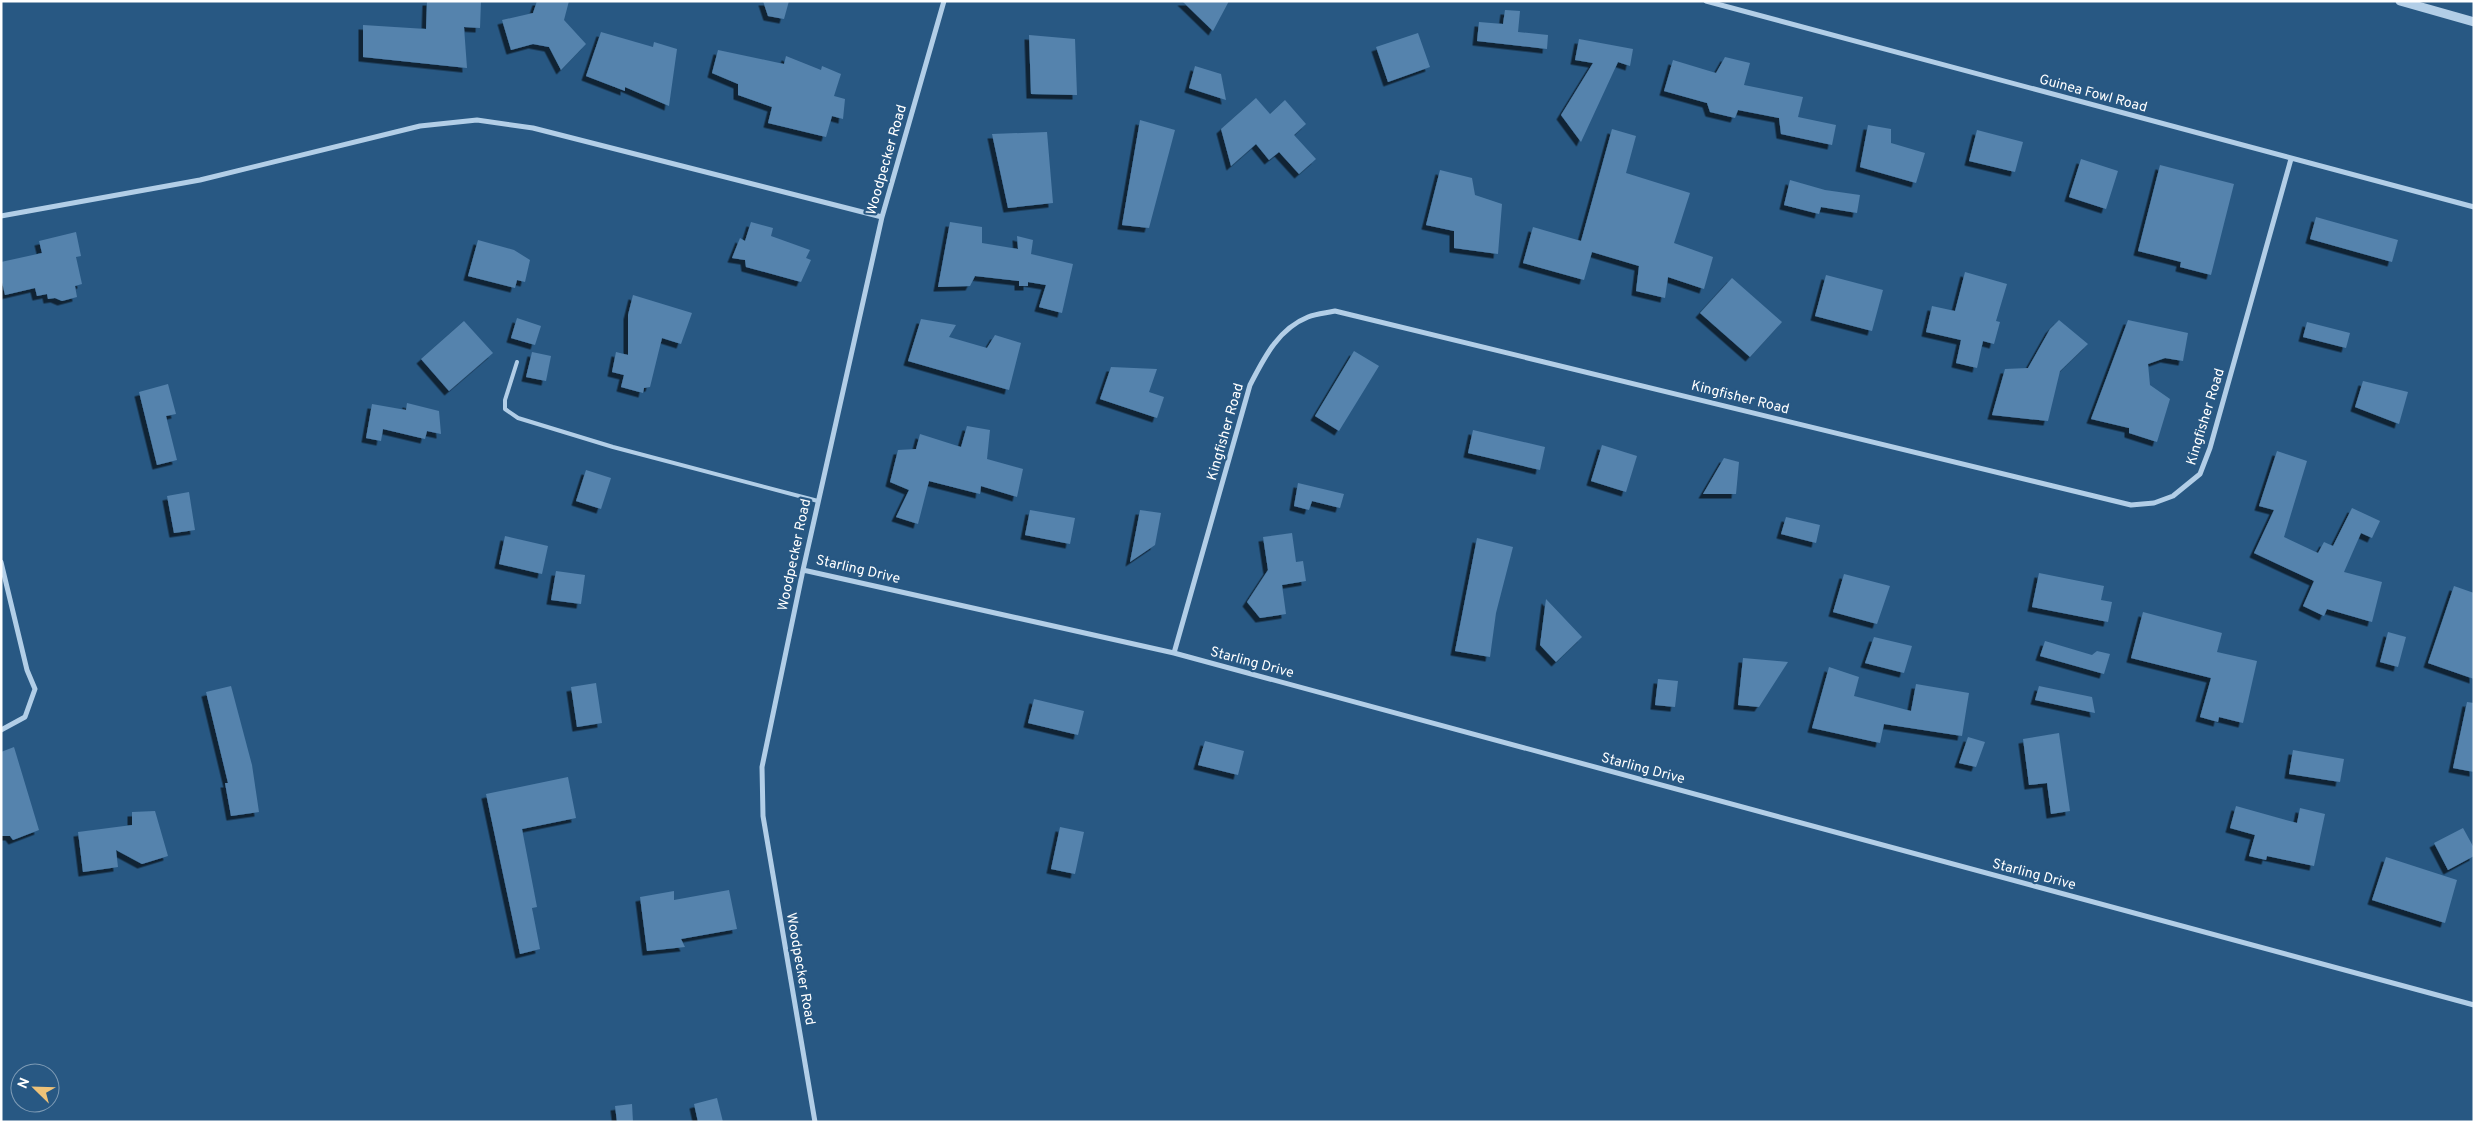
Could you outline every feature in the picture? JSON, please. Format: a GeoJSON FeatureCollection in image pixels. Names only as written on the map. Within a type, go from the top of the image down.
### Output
{"type":"FeatureCollection","features":[{"type":"Feature","properties":{"kind":"street","name":"Woodpecker Road"},"geometry":{"type":"LineString","coordinates":[[815,1122],[762,816],[762,767],[818,501],[882,217],[944,1]]}},
{"type":"Feature","properties":{"kind":"street","name":"Guinea Fowl Road"},"geometry":{"type":"LineString","coordinates":[[1706,1],[2474,207]]}},
{"type":"Feature","properties":{"kind":"street"},"geometry":{"type":"LineString","coordinates":[[2400,1],[2474,22]]}},
{"type":"Feature","properties":{"kind":"street"},"geometry":{"type":"LineString","coordinates":[[1,216],[200,180],[420,126],[477,120],[533,128],[882,217]]}},
{"type":"Feature","properties":{"kind":"street","name":"Kingfisher Road"},"geometry":{"type":"LineString","coordinates":[[1174,653],[1250,385],[1266,353],[1286,330],[1308,317],[1335,311],[2131,505],[2154,503],[2173,496],[2200,474],[2210,448],[2291,159]]}},
{"type":"Feature","properties":{"kind":"street"},"geometry":{"type":"LineString","coordinates":[[1,562],[27,670],[35,689],[24,717],[1,730]]}},
{"type":"Feature","properties":{"kind":"street","name":"Starling Drive"},"geometry":{"type":"LineString","coordinates":[[803,570],[1174,653],[2474,1006]]}},
{"type":"Feature","properties":{"kind":"lane"},"geometry":{"type":"LineString","coordinates":[[517,362],[505,400],[505,409],[518,418],[613,447],[818,501]]}},
{"type":"Feature","properties":{"kind":"building"},"geometry":{"type":"Polygon","coordinates":[[[427,1],[481,1],[480,28],[464,27],[467,68],[363,57],[363,25],[426,29],[427,1]]]}},
{"type":"Feature","properties":{"kind":"building"},"geometry":{"type":"Polygon","coordinates":[[[537,1],[569,1],[564,20],[586,44],[561,70],[549,47],[533,44],[511,50],[502,20],[533,13],[537,1]]]}},
{"type":"Feature","properties":{"kind":"building"},"geometry":{"type":"Polygon","coordinates":[[[763,1],[789,1],[784,19],[768,16],[763,1]]]}},
{"type":"Feature","properties":{"kind":"building"},"geometry":{"type":"Polygon","coordinates":[[[1182,1],[1229,1],[1213,31],[1182,1]]]}},
{"type":"Feature","properties":{"kind":"building"},"geometry":{"type":"Polygon","coordinates":[[[1505,10],[1520,11],[1518,32],[1548,35],[1547,49],[1477,41],[1479,22],[1503,24],[1505,10]]]}},
{"type":"Feature","properties":{"kind":"building"},"geometry":{"type":"Polygon","coordinates":[[[601,32],[653,47],[654,42],[677,49],[669,106],[625,87],[625,91],[586,76],[601,32]]]}},
{"type":"Feature","properties":{"kind":"building"},"geometry":{"type":"Polygon","coordinates":[[[1418,33],[1430,67],[1388,82],[1376,47],[1418,33]]]}},
{"type":"Feature","properties":{"kind":"building"},"geometry":{"type":"Polygon","coordinates":[[[1029,35],[1075,39],[1077,95],[1031,94],[1029,35]]]}},
{"type":"Feature","properties":{"kind":"building"},"geometry":{"type":"Polygon","coordinates":[[[1579,39],[1633,49],[1630,66],[1618,62],[1581,142],[1561,115],[1593,63],[1575,60],[1579,39]]]}},
{"type":"Feature","properties":{"kind":"building"},"geometry":{"type":"Polygon","coordinates":[[[718,50],[784,64],[786,56],[821,70],[822,66],[841,74],[834,96],[845,99],[843,119],[832,116],[826,137],[768,123],[772,107],[738,95],[738,84],[712,73],[718,50]]]}},
{"type":"Feature","properties":{"kind":"building"},"geometry":{"type":"Polygon","coordinates":[[[1725,57],[1750,63],[1744,85],[1803,97],[1798,117],[1836,125],[1832,145],[1781,134],[1779,118],[1738,110],[1735,118],[1710,112],[1707,103],[1664,91],[1673,60],[1716,73],[1725,57]]]}},
{"type":"Feature","properties":{"kind":"building"},"geometry":{"type":"Polygon","coordinates":[[[1195,66],[1221,74],[1226,100],[1189,88],[1195,66]]]}},
{"type":"Feature","properties":{"kind":"building"},"geometry":{"type":"Polygon","coordinates":[[[1256,98],[1270,114],[1285,100],[1306,124],[1294,135],[1316,159],[1299,174],[1279,152],[1269,160],[1256,144],[1231,166],[1221,129],[1256,98]]]}},
{"type":"Feature","properties":{"kind":"building"},"geometry":{"type":"Polygon","coordinates":[[[1140,120],[1175,130],[1149,228],[1122,225],[1140,120]]]}},
{"type":"Feature","properties":{"kind":"building"},"geometry":{"type":"Polygon","coordinates":[[[1868,125],[1891,129],[1891,143],[1925,153],[1916,183],[1860,167],[1868,125]]]}},
{"type":"Feature","properties":{"kind":"building"},"geometry":{"type":"Polygon","coordinates":[[[1612,129],[1636,136],[1626,173],[1690,193],[1674,243],[1713,257],[1704,289],[1668,277],[1665,298],[1636,291],[1639,266],[1592,252],[1584,280],[1523,263],[1533,227],[1581,241],[1612,129]]]}},
{"type":"Feature","properties":{"kind":"building"},"geometry":{"type":"Polygon","coordinates":[[[1977,130],[2023,142],[2015,172],[1969,161],[1977,130]]]}},
{"type":"Feature","properties":{"kind":"building"},"geometry":{"type":"Polygon","coordinates":[[[1047,132],[1053,203],[1008,208],[992,134],[1047,132]]]}},
{"type":"Feature","properties":{"kind":"building"},"geometry":{"type":"Polygon","coordinates":[[[2081,159],[2118,171],[2106,209],[2069,197],[2081,159]]]}},
{"type":"Feature","properties":{"kind":"building"},"geometry":{"type":"Polygon","coordinates":[[[2160,165],[2234,184],[2211,275],[2180,267],[2181,262],[2138,251],[2160,165]]]}},
{"type":"Feature","properties":{"kind":"building"},"geometry":{"type":"Polygon","coordinates":[[[1440,170],[1472,178],[1475,195],[1502,204],[1498,254],[1454,248],[1454,231],[1426,225],[1440,170]]]}},
{"type":"Feature","properties":{"kind":"building"},"geometry":{"type":"Polygon","coordinates":[[[1790,180],[1825,190],[1860,195],[1857,213],[1821,207],[1819,214],[1784,205],[1790,180]]]}},
{"type":"Feature","properties":{"kind":"building"},"geometry":{"type":"Polygon","coordinates":[[[2316,217],[2398,240],[2392,262],[2310,239],[2316,217]]]}},
{"type":"Feature","properties":{"kind":"building"},"geometry":{"type":"Polygon","coordinates":[[[751,222],[773,228],[771,236],[810,250],[806,258],[811,260],[801,282],[746,267],[745,260],[732,258],[740,238],[745,241],[751,222]]]}},
{"type":"Feature","properties":{"kind":"building"},"geometry":{"type":"Polygon","coordinates":[[[950,222],[982,227],[982,243],[1018,249],[1017,236],[1033,240],[1031,254],[1073,264],[1062,313],[1039,307],[1046,285],[1028,282],[1028,286],[1019,286],[1019,281],[975,276],[970,286],[938,287],[950,222]]]}},
{"type":"Feature","properties":{"kind":"building"},"geometry":{"type":"Polygon","coordinates":[[[76,232],[81,256],[76,257],[82,284],[75,286],[77,297],[62,301],[55,298],[48,299],[47,294],[37,296],[35,288],[5,295],[1,278],[1,262],[42,253],[39,241],[76,232]]]}},
{"type":"Feature","properties":{"kind":"building"},"geometry":{"type":"Polygon","coordinates":[[[478,240],[514,250],[530,260],[525,282],[517,280],[515,288],[468,276],[478,240]]]}},
{"type":"Feature","properties":{"kind":"building"},"geometry":{"type":"Polygon","coordinates":[[[1965,272],[2007,284],[1996,321],[2000,322],[1994,344],[1983,341],[1977,368],[1956,363],[1961,340],[1926,332],[1932,306],[1955,311],[1965,272]]]}},
{"type":"Feature","properties":{"kind":"building"},"geometry":{"type":"Polygon","coordinates":[[[1826,275],[1883,290],[1872,331],[1815,316],[1826,275]]]}},
{"type":"Feature","properties":{"kind":"building"},"geometry":{"type":"Polygon","coordinates":[[[1732,278],[1782,322],[1750,357],[1700,313],[1732,278]]]}},
{"type":"Feature","properties":{"kind":"building"},"geometry":{"type":"Polygon","coordinates":[[[633,295],[692,313],[681,344],[662,338],[650,387],[644,388],[643,393],[621,387],[624,375],[612,372],[616,352],[628,355],[628,315],[633,295]]]}},
{"type":"Feature","properties":{"kind":"building"},"geometry":{"type":"Polygon","coordinates":[[[517,318],[541,326],[535,345],[511,338],[517,318]]]}},
{"type":"Feature","properties":{"kind":"building"},"geometry":{"type":"Polygon","coordinates":[[[921,319],[956,325],[949,337],[987,348],[995,335],[1021,343],[1009,390],[908,361],[921,319]]]}},
{"type":"Feature","properties":{"kind":"building"},"geometry":{"type":"Polygon","coordinates":[[[2059,320],[2088,344],[2060,371],[2048,421],[1992,415],[2005,369],[2028,368],[2050,329],[2059,320]]]}},
{"type":"Feature","properties":{"kind":"building"},"geometry":{"type":"Polygon","coordinates":[[[2128,320],[2188,333],[2183,361],[2165,358],[2148,364],[2150,385],[2170,399],[2157,442],[2129,433],[2129,428],[2091,419],[2128,320]]]}},
{"type":"Feature","properties":{"kind":"building"},"geometry":{"type":"Polygon","coordinates":[[[464,321],[493,353],[449,391],[421,359],[464,321]]]}},
{"type":"Feature","properties":{"kind":"building"},"geometry":{"type":"Polygon","coordinates":[[[2307,322],[2350,333],[2346,348],[2303,337],[2307,322]]]}},
{"type":"Feature","properties":{"kind":"building"},"geometry":{"type":"Polygon","coordinates":[[[1354,351],[1379,366],[1339,431],[1315,416],[1354,351]]]}},
{"type":"Feature","properties":{"kind":"building"},"geometry":{"type":"Polygon","coordinates":[[[532,352],[551,356],[546,381],[526,377],[532,352]]]}},
{"type":"Feature","properties":{"kind":"building"},"geometry":{"type":"Polygon","coordinates":[[[1111,367],[1157,369],[1149,392],[1164,397],[1157,418],[1100,399],[1111,367]]]}},
{"type":"Feature","properties":{"kind":"building"},"geometry":{"type":"Polygon","coordinates":[[[2363,381],[2408,392],[2399,424],[2355,407],[2363,381]]]}},
{"type":"Feature","properties":{"kind":"building"},"geometry":{"type":"Polygon","coordinates":[[[168,384],[176,414],[166,416],[177,460],[157,465],[139,392],[168,384]]]}},
{"type":"Feature","properties":{"kind":"building"},"geometry":{"type":"Polygon","coordinates":[[[407,403],[439,411],[441,434],[427,431],[425,439],[383,429],[381,441],[366,438],[372,404],[406,410],[407,403]]]}},
{"type":"Feature","properties":{"kind":"building"},"geometry":{"type":"Polygon","coordinates":[[[967,426],[990,430],[987,459],[1023,469],[1017,497],[981,486],[980,494],[929,481],[918,524],[896,517],[909,490],[890,482],[898,450],[916,449],[920,434],[961,447],[967,426]]]}},
{"type":"Feature","properties":{"kind":"building"},"geometry":{"type":"Polygon","coordinates":[[[1473,430],[1545,447],[1540,470],[1468,453],[1473,430]]]}},
{"type":"Feature","properties":{"kind":"building"},"geometry":{"type":"Polygon","coordinates":[[[1602,445],[1637,456],[1626,492],[1591,481],[1602,445]]]}},
{"type":"Feature","properties":{"kind":"building"},"geometry":{"type":"Polygon","coordinates":[[[2277,451],[2307,461],[2284,537],[2318,553],[2324,542],[2333,546],[2352,508],[2380,521],[2372,538],[2361,533],[2344,572],[2382,582],[2372,622],[2327,609],[2324,616],[2303,606],[2314,581],[2254,553],[2274,510],[2259,506],[2277,451]]]}},
{"type":"Feature","properties":{"kind":"building"},"geometry":{"type":"Polygon","coordinates":[[[1724,458],[1739,462],[1736,494],[1703,494],[1724,458]]]}},
{"type":"Feature","properties":{"kind":"building"},"geometry":{"type":"Polygon","coordinates":[[[586,470],[611,478],[601,509],[576,501],[586,470]]]}},
{"type":"Feature","properties":{"kind":"building"},"geometry":{"type":"Polygon","coordinates":[[[1298,483],[1344,494],[1340,508],[1312,501],[1309,510],[1294,506],[1298,483]]]}},
{"type":"Feature","properties":{"kind":"building"},"geometry":{"type":"Polygon","coordinates":[[[189,492],[195,530],[174,533],[167,496],[189,492]]]}},
{"type":"Feature","properties":{"kind":"building"},"geometry":{"type":"Polygon","coordinates":[[[1030,510],[1075,518],[1070,544],[1025,535],[1030,510]]]}},
{"type":"Feature","properties":{"kind":"building"},"geometry":{"type":"Polygon","coordinates":[[[1140,510],[1161,513],[1155,545],[1130,562],[1140,510]]]}},
{"type":"Feature","properties":{"kind":"building"},"geometry":{"type":"Polygon","coordinates":[[[1786,517],[1820,525],[1816,543],[1781,534],[1786,517]]]}},
{"type":"Feature","properties":{"kind":"building"},"geometry":{"type":"Polygon","coordinates":[[[1292,533],[1296,562],[1303,561],[1306,581],[1282,585],[1286,614],[1260,618],[1247,602],[1268,570],[1263,537],[1292,533]]]}},
{"type":"Feature","properties":{"kind":"building"},"geometry":{"type":"Polygon","coordinates":[[[505,536],[548,546],[542,574],[499,564],[505,536]]]}},
{"type":"Feature","properties":{"kind":"building"},"geometry":{"type":"Polygon","coordinates":[[[1477,538],[1513,547],[1496,613],[1490,657],[1455,651],[1477,538]]]}},
{"type":"Feature","properties":{"kind":"building"},"geometry":{"type":"Polygon","coordinates":[[[556,571],[585,575],[581,604],[551,600],[556,571]]]}},
{"type":"Feature","properties":{"kind":"building"},"geometry":{"type":"Polygon","coordinates":[[[2039,573],[2104,586],[2101,600],[2112,602],[2108,622],[2032,607],[2039,573]]]}},
{"type":"Feature","properties":{"kind":"building"},"geometry":{"type":"Polygon","coordinates":[[[1844,574],[1890,586],[1877,624],[1833,612],[1844,574]]]}},
{"type":"Feature","properties":{"kind":"building"},"geometry":{"type":"Polygon","coordinates":[[[2454,586],[2474,593],[2474,679],[2428,663],[2454,586]]]}},
{"type":"Feature","properties":{"kind":"building"},"geometry":{"type":"Polygon","coordinates":[[[1546,599],[1582,637],[1556,662],[1540,645],[1546,599]]]}},
{"type":"Feature","properties":{"kind":"building"},"geometry":{"type":"Polygon","coordinates":[[[2143,612],[2222,633],[2217,652],[2257,661],[2243,723],[2219,717],[2218,722],[2200,717],[2211,678],[2131,658],[2143,612]]]}},
{"type":"Feature","properties":{"kind":"building"},"geometry":{"type":"Polygon","coordinates":[[[2388,632],[2406,637],[2398,667],[2380,662],[2388,632]]]}},
{"type":"Feature","properties":{"kind":"building"},"geometry":{"type":"Polygon","coordinates":[[[1874,637],[1912,646],[1904,673],[1865,663],[1874,637]]]}},
{"type":"Feature","properties":{"kind":"building"},"geometry":{"type":"Polygon","coordinates":[[[2045,641],[2092,655],[2097,651],[2110,654],[2104,674],[2040,656],[2045,641]]]}},
{"type":"Feature","properties":{"kind":"building"},"geometry":{"type":"Polygon","coordinates":[[[1743,658],[1788,662],[1759,707],[1738,705],[1743,658]]]}},
{"type":"Feature","properties":{"kind":"building"},"geometry":{"type":"Polygon","coordinates":[[[1829,667],[1859,677],[1854,696],[1911,711],[1916,684],[1969,693],[1962,736],[1884,724],[1880,743],[1812,728],[1829,667]]]}},
{"type":"Feature","properties":{"kind":"building"},"geometry":{"type":"Polygon","coordinates":[[[1658,679],[1678,681],[1675,707],[1655,705],[1658,679]]]}},
{"type":"Feature","properties":{"kind":"building"},"geometry":{"type":"Polygon","coordinates":[[[596,683],[602,723],[577,727],[571,687],[596,683]]]}},
{"type":"Feature","properties":{"kind":"building"},"geometry":{"type":"Polygon","coordinates":[[[231,686],[252,765],[259,812],[231,816],[225,783],[228,783],[206,692],[231,686]]]}},
{"type":"Feature","properties":{"kind":"building"},"geometry":{"type":"Polygon","coordinates":[[[2039,686],[2092,697],[2095,713],[2035,700],[2039,686]]]}},
{"type":"Feature","properties":{"kind":"building"},"geometry":{"type":"Polygon","coordinates":[[[1034,699],[1084,711],[1078,735],[1028,723],[1034,699]]]}},
{"type":"Feature","properties":{"kind":"building"},"geometry":{"type":"Polygon","coordinates":[[[2467,702],[2474,703],[2474,772],[2453,768],[2467,702]]]}},
{"type":"Feature","properties":{"kind":"building"},"geometry":{"type":"Polygon","coordinates":[[[2059,733],[2070,811],[2051,814],[2047,783],[2029,785],[2023,739],[2059,733]]]}},
{"type":"Feature","properties":{"kind":"building"},"geometry":{"type":"Polygon","coordinates":[[[1968,737],[1985,742],[1976,767],[1959,763],[1968,737]]]}},
{"type":"Feature","properties":{"kind":"building"},"geometry":{"type":"Polygon","coordinates":[[[1205,741],[1244,751],[1238,775],[1198,765],[1205,741]]]}},
{"type":"Feature","properties":{"kind":"building"},"geometry":{"type":"Polygon","coordinates":[[[14,747],[39,830],[13,840],[10,836],[1,836],[1,752],[14,747]]]}},
{"type":"Feature","properties":{"kind":"building"},"geometry":{"type":"Polygon","coordinates":[[[2293,750],[2344,759],[2340,782],[2289,774],[2293,750]]]}},
{"type":"Feature","properties":{"kind":"building"},"geometry":{"type":"Polygon","coordinates":[[[568,777],[576,818],[522,829],[537,907],[532,908],[540,949],[520,954],[486,794],[568,777]]]}},
{"type":"Feature","properties":{"kind":"building"},"geometry":{"type":"Polygon","coordinates":[[[2236,806],[2297,823],[2300,808],[2325,814],[2314,866],[2267,856],[2266,860],[2249,856],[2255,835],[2230,828],[2236,806]]]}},
{"type":"Feature","properties":{"kind":"building"},"geometry":{"type":"Polygon","coordinates":[[[155,811],[168,856],[142,864],[116,850],[118,867],[83,872],[78,832],[132,825],[132,812],[155,811]]]}},
{"type":"Feature","properties":{"kind":"building"},"geometry":{"type":"Polygon","coordinates":[[[1060,827],[1084,832],[1075,874],[1051,869],[1060,827]]]}},
{"type":"Feature","properties":{"kind":"building"},"geometry":{"type":"Polygon","coordinates":[[[2463,828],[2474,848],[2474,856],[2448,870],[2434,843],[2463,828]]]}},
{"type":"Feature","properties":{"kind":"building"},"geometry":{"type":"Polygon","coordinates":[[[2386,857],[2457,880],[2445,923],[2372,900],[2386,857]]]}},
{"type":"Feature","properties":{"kind":"building"},"geometry":{"type":"Polygon","coordinates":[[[729,890],[737,929],[681,939],[685,947],[647,951],[640,897],[674,891],[674,900],[729,890]]]}},
{"type":"Feature","properties":{"kind":"building"},"geometry":{"type":"Polygon","coordinates":[[[717,1098],[723,1122],[698,1122],[694,1104],[717,1098]]]}},
{"type":"Feature","properties":{"kind":"building"},"geometry":{"type":"Polygon","coordinates":[[[632,1104],[633,1122],[617,1122],[615,1106],[632,1104]]]}}]}
